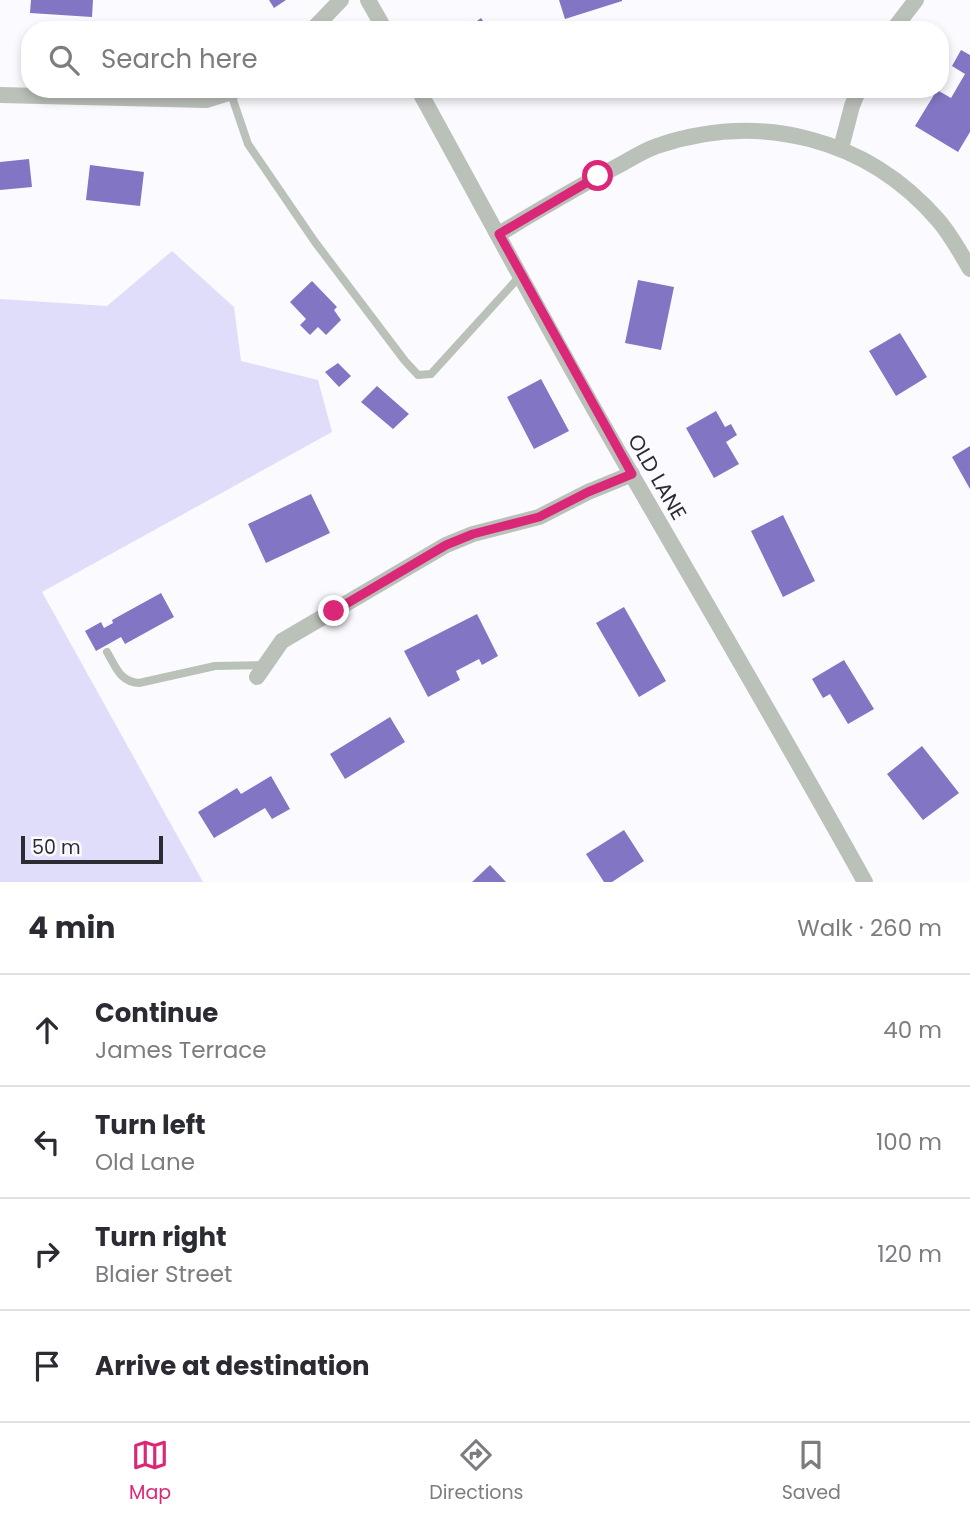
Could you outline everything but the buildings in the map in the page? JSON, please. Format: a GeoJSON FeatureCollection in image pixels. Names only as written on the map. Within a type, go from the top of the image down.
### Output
{"type":"FeatureCollection","features":[{"type":"Feature","properties":{"kind":"street"},"geometry":{"type":"LineString","coordinates":[[321,21],[341,0]]}},
{"type":"Feature","properties":{"kind":"street"},"geometry":{"type":"LineString","coordinates":[[368,0],[380,21]]}},
{"type":"Feature","properties":{"kind":"street"},"geometry":{"type":"LineString","coordinates":[[900,21],[916,0]]}},
{"type":"Feature","properties":{"kind":"street"},"geometry":{"type":"LineString","coordinates":[[0,95],[21,96]]}},
{"type":"Feature","properties":{"kind":"street"},"geometry":{"type":"LineString","coordinates":[[74,98],[214,98]]}},
{"type":"Feature","properties":{"kind":"street","name":"OLD LANE"},"geometry":{"type":"LineString","coordinates":[[423,98],[632,474],[865,882]]}},
{"type":"Feature","properties":{"kind":"street"},"geometry":{"type":"LineString","coordinates":[[841,148],[855,98]]}},
{"type":"Feature","properties":{"kind":"street"},"geometry":{"type":"LineString","coordinates":[[499,234],[598,176],[655,147],[692,136],[770,132],[808,138],[841,148],[879,169],[910,193],[938,220],[970,269]]}},
{"type":"Feature","properties":{"kind":"street"},"geometry":{"type":"LineString","coordinates":[[261,671],[282,641],[446,545],[473,534],[539,517],[588,492],[632,474]]}},
{"type":"Feature","properties":{"kind":"lane"},"geometry":{"type":"LineString","coordinates":[[237,98],[248,144],[315,242],[418,375],[431,373],[521,275]]}},
{"type":"Feature","properties":{"kind":"lane"},"geometry":{"type":"LineString","coordinates":[[107,652],[122,678],[130,682],[139,683],[215,666],[261,671]]}},
{"type":"Feature","properties":{"kind":"shaded area"},"geometry":{"type":"Polygon","coordinates":[[[172,251],[234,307],[241,361],[318,380],[332,432],[42,592],[203,882],[0,882],[0,299],[107,306],[172,251]]]}},
{"type":"Feature","properties":{"kind":"route"},"geometry":{"type":"LineString","coordinates":[[334,611],[446,545],[473,534],[539,517],[588,492],[632,474],[499,234],[598,176]]}}]}
